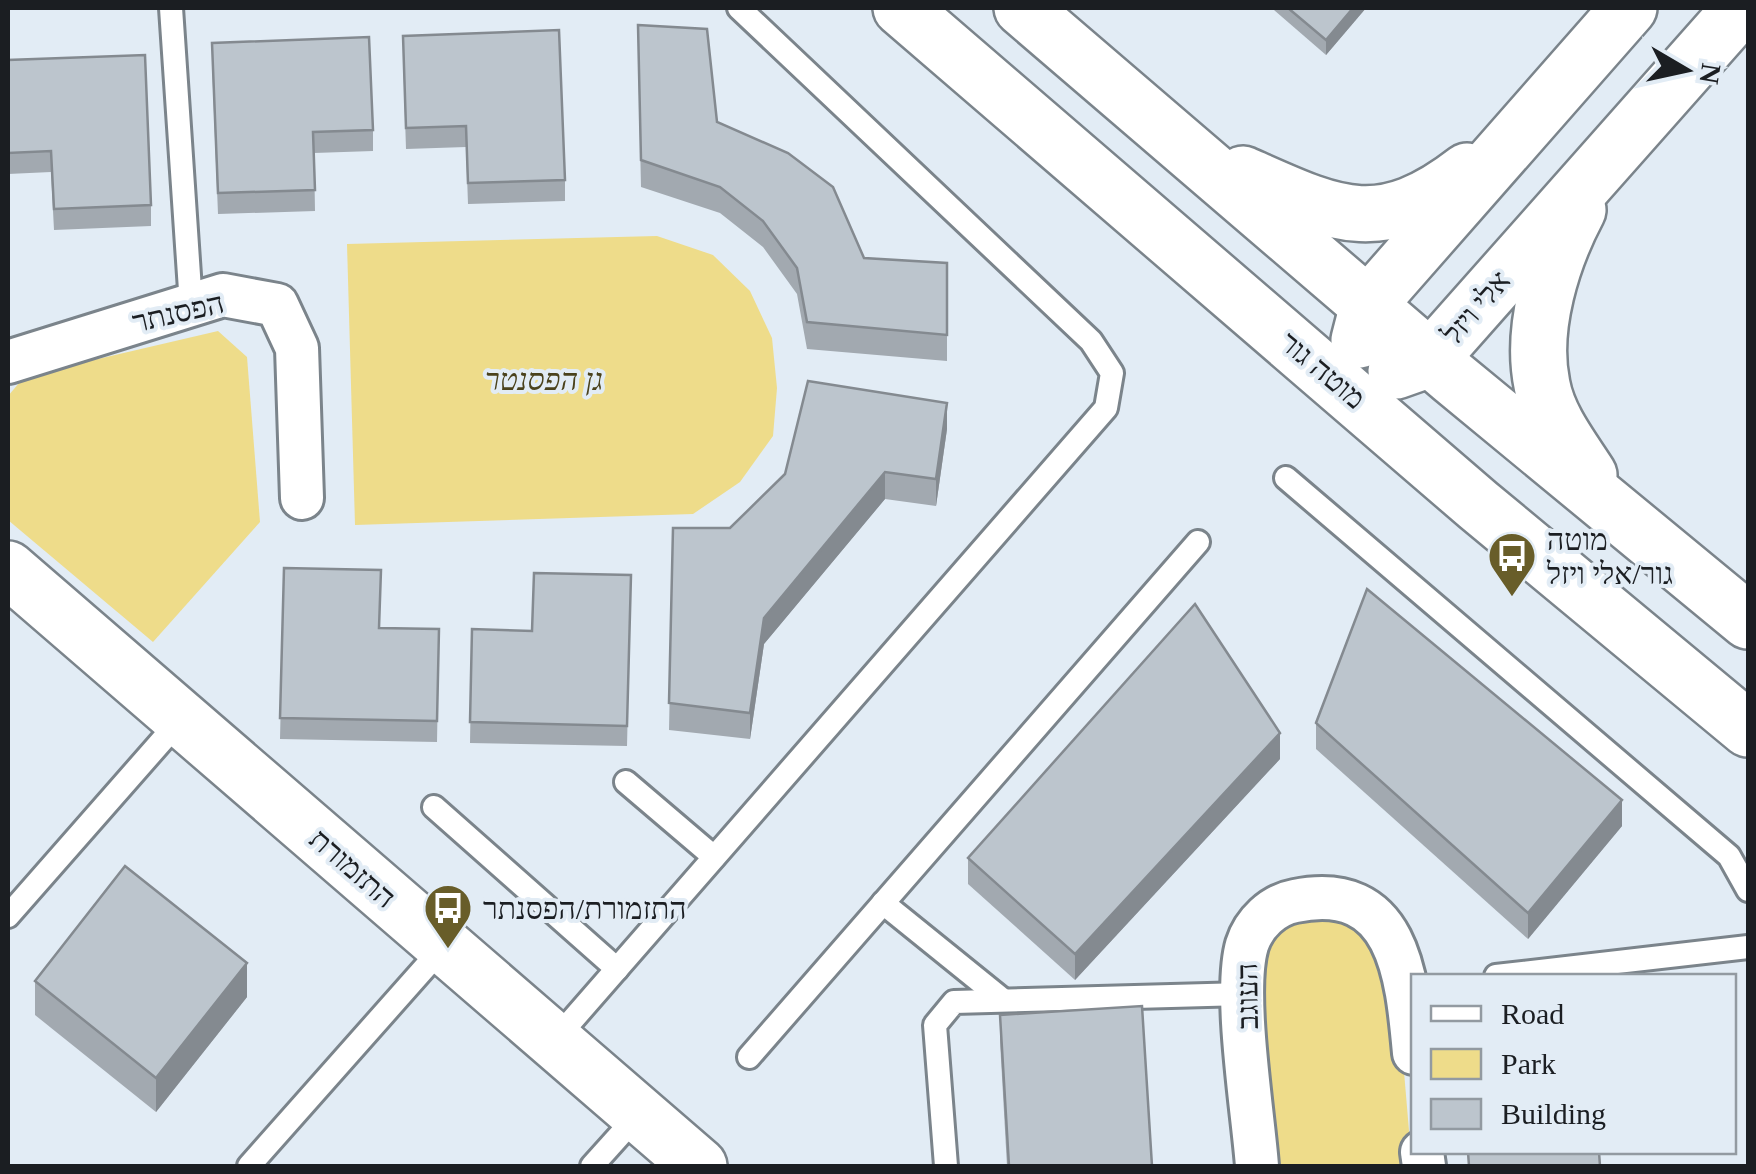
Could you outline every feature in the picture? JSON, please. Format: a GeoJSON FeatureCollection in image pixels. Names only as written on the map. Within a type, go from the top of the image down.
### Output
{"type":"FeatureCollection","features":[{"type":"Feature","properties":{"kind":"main road","name":"מוטה גור"},"geometry":{"type":"LineString","coordinates":[[901,8],[1478,505],[1748,729]]}},
{"type":"Feature","properties":{"kind":"main road"},"geometry":{"type":"LineString","coordinates":[[1022,8],[1430,358],[1748,622]]}},
{"type":"Feature","properties":{"kind":"main road"},"geometry":{"type":"LineString","coordinates":[[1346,388],[1368,305],[1629,8]]}},
{"type":"Feature","properties":{"kind":"main road","name":"אלי ויזל"},"geometry":{"type":"LineString","coordinates":[[1346,388],[1430,358],[1741,8]]}},
{"type":"Feature","properties":{"kind":"main road"},"geometry":{"type":"LineString","coordinates":[[1186,148],[1309,204],[1375,217],[1437,194],[1525,127]]}},
{"type":"Feature","properties":{"kind":"main road"},"geometry":{"type":"LineString","coordinates":[[1606,158],[1562,240],[1546,299],[1539,352],[1542,386],[1558,427],[1612,511]]}},
{"type":"Feature","properties":{"kind":"main road","name":"התזמורת"},"geometry":{"type":"LineString","coordinates":[[8,569],[699,1166]]}},
{"type":"Feature","properties":{"kind":"street","name":"הפסנתר"},"geometry":{"type":"LineString","coordinates":[[8,362],[223,296],[277,305],[297,348],[302,498]]}},
{"type":"Feature","properties":{"kind":"street","name":"העוגב"},"geometry":{"type":"LineString","coordinates":[[1257,1166],[1244,994],[1248,942],[1264,915],[1286,903],[1322,895],[1348,899],[1377,917],[1395,946],[1411,986]]}},
{"type":"Feature","properties":{"kind":"lane"},"geometry":{"type":"LineString","coordinates":[[171,8],[191,305]]}},
{"type":"Feature","properties":{"kind":"lane"},"geometry":{"type":"LineString","coordinates":[[554,1041],[1106,408],[1112,373],[1092,340],[739,8]]}},
{"type":"Feature","properties":{"kind":"lane"},"geometry":{"type":"LineString","coordinates":[[1286,478],[1729,856],[1748,890]]}},
{"type":"Feature","properties":{"kind":"lane"},"geometry":{"type":"LineString","coordinates":[[749,1058],[1198,542]]}},
{"type":"Feature","properties":{"kind":"lane"},"geometry":{"type":"LineString","coordinates":[[8,916],[181,719]]}},
{"type":"Feature","properties":{"kind":"lane"},"geometry":{"type":"LineString","coordinates":[[626,782],[714,858]]}},
{"type":"Feature","properties":{"kind":"lane"},"geometry":{"type":"LineString","coordinates":[[434,807],[617,969]]}},
{"type":"Feature","properties":{"kind":"lane"},"geometry":{"type":"LineString","coordinates":[[882,904],[1003,1000]]}},
{"type":"Feature","properties":{"kind":"lane"},"geometry":{"type":"LineString","coordinates":[[249,1166],[444,946]]}},
{"type":"Feature","properties":{"kind":"lane"},"geometry":{"type":"LineString","coordinates":[[1513,974],[1748,947]]}},
{"type":"Feature","properties":{"kind":"lane"},"geometry":{"type":"LineString","coordinates":[[946,1166],[935,1025],[954,1002],[1244,994]]}},
{"type":"Feature","properties":{"kind":"lane"},"geometry":{"type":"LineString","coordinates":[[592,1166],[637,1116]]}},
{"type":"Feature","properties":{"kind":"green space","name":"גן הפסנטר"},"geometry":{"type":"Polygon","coordinates":[[[657,236],[713,255],[750,291],[772,338],[777,388],[773,436],[740,482],[693,514],[355,525],[347,244],[657,236]]]}},
{"type":"Feature","properties":{"kind":"green space"},"geometry":{"type":"Polygon","coordinates":[[[218,331],[247,357],[260,522],[153,642],[8,520],[8,396],[25,376],[218,331]]]}},
{"type":"Feature","properties":{"kind":"green space"},"geometry":{"type":"Polygon","coordinates":[[[1290,914],[1368,926],[1397,989],[1412,1166],[1269,1166],[1254,977],[1273,924],[1290,914]]]}},
{"type":"Feature","properties":{"kind":"building"},"geometry":{"type":"Polygon","coordinates":[[[1288,8],[1353,8],[1326,40],[1288,8]]]}},
{"type":"Feature","properties":{"kind":"building"},"geometry":{"type":"Polygon","coordinates":[[[638,25],[707,29],[717,122],[788,153],[833,187],[864,258],[947,263],[947,335],[807,322],[797,268],[763,221],[720,187],[641,160],[638,25]]]}},
{"type":"Feature","properties":{"kind":"building"},"geometry":{"type":"Polygon","coordinates":[[[559,30],[565,180],[468,183],[466,126],[406,128],[403,36],[559,30]]]}},
{"type":"Feature","properties":{"kind":"building"},"geometry":{"type":"Polygon","coordinates":[[[369,37],[373,130],[313,132],[315,190],[218,193],[212,43],[369,37]]]}},
{"type":"Feature","properties":{"kind":"building"},"geometry":{"type":"Polygon","coordinates":[[[145,55],[151,205],[54,209],[51,151],[8,153],[8,60],[145,55]]]}},
{"type":"Feature","properties":{"kind":"building"},"geometry":{"type":"Polygon","coordinates":[[[808,381],[947,403],[936,479],[885,472],[764,618],[750,713],[669,703],[673,528],[730,528],[785,474],[808,381]]]}},
{"type":"Feature","properties":{"kind":"building"},"geometry":{"type":"Polygon","coordinates":[[[284,568],[381,570],[379,628],[439,629],[437,721],[280,718],[284,568]]]}},
{"type":"Feature","properties":{"kind":"building"},"geometry":{"type":"Polygon","coordinates":[[[534,573],[631,575],[627,726],[470,722],[472,629],[532,631],[534,573]]]}},
{"type":"Feature","properties":{"kind":"building"},"geometry":{"type":"Polygon","coordinates":[[[1367,589],[1622,800],[1528,913],[1316,723],[1367,589]]]}},
{"type":"Feature","properties":{"kind":"building"},"geometry":{"type":"Polygon","coordinates":[[[1195,604],[1280,733],[1075,954],[968,858],[1195,604]]]}},
{"type":"Feature","properties":{"kind":"building"},"geometry":{"type":"Polygon","coordinates":[[[125,866],[247,963],[156,1078],[35,981],[125,866]]]}},
{"type":"Feature","properties":{"kind":"building"},"geometry":{"type":"Polygon","coordinates":[[[1142,1006],[1152,1166],[1009,1166],[1000,1015],[1142,1006]]]}},
{"type":"Feature","properties":{"kind":"building"},"geometry":{"type":"Polygon","coordinates":[[[1468,1154],[1599,1154],[1600,1166],[1469,1166],[1468,1154]]]}},
{"type":"Feature","properties":{"kind":"place","name":"מוטה גור/אלי ויזל"},"geometry":{"type":"Point","coordinates":[1512,598]}},
{"type":"Feature","properties":{"kind":"place","name":"התזמורת/הפסנתר"},"geometry":{"type":"Point","coordinates":[448,950]}}]}
